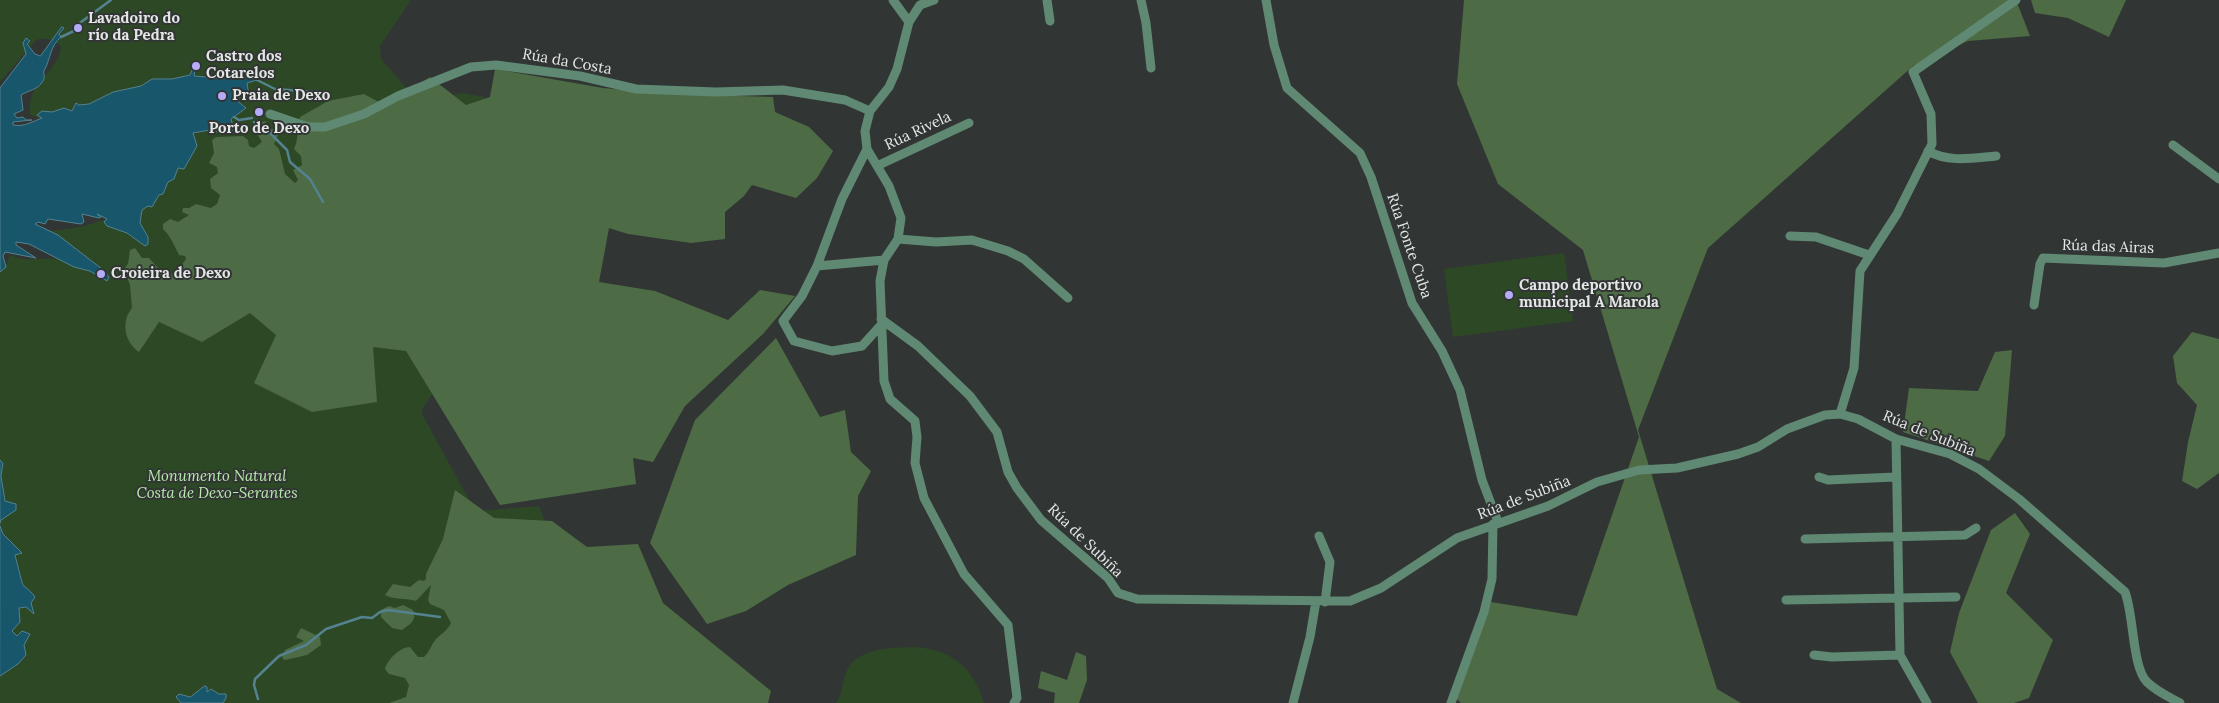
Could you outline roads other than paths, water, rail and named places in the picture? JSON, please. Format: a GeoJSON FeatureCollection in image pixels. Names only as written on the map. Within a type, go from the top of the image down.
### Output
{"type":"FeatureCollection","features":[{"type":"Feature","properties":{"kind":"street"},"geometry":{"type":"LineString","coordinates":[[893,0],[909,22]]}},
{"type":"Feature","properties":{"kind":"street"},"geometry":{"type":"LineString","coordinates":[[934,0],[920,5],[909,22],[897,69],[889,87],[870,111],[864,131],[867,149],[879,165],[901,218],[898,239],[884,260],[880,281],[884,380],[890,400],[915,421],[918,437],[914,449],[915,463],[924,498],[964,574],[1008,625],[1017,698],[1014,703]]}},
{"type":"Feature","properties":{"kind":"street"},"geometry":{"type":"LineString","coordinates":[[1047,0],[1050,21]]}},
{"type":"Feature","properties":{"kind":"street"},"geometry":{"type":"LineString","coordinates":[[1141,0],[1146,23],[1150,68]]}},
{"type":"Feature","properties":{"kind":"street","name":"Rúa Fonte Cuba"},"geometry":{"type":"LineString","coordinates":[[1266,0],[1274,46],[1287,88],[1360,153],[1371,177],[1412,303],[1442,351],[1460,390],[1482,480],[1495,523]]}},
{"type":"Feature","properties":{"kind":"street"},"geometry":{"type":"LineString","coordinates":[[1840,414],[1854,368],[1860,271],[1897,214],[1932,144],[1931,114],[1913,72],[2016,0]]}},
{"type":"Feature","properties":{"kind":"street","name":"Rúa da Costa"},"geometry":{"type":"LineString","coordinates":[[270,114],[308,127],[325,127],[364,114],[398,96],[471,67],[496,65],[580,76],[636,89],[716,92],[783,90],[845,100],[870,111]]}},
{"type":"Feature","properties":{"kind":"street","name":"Rúa Rivela"},"geometry":{"type":"LineString","coordinates":[[879,165],[969,123]]}},
{"type":"Feature","properties":{"kind":"street"},"geometry":{"type":"LineString","coordinates":[[2173,145],[2219,179]]}},
{"type":"Feature","properties":{"kind":"street"},"geometry":{"type":"LineString","coordinates":[[867,149],[842,199],[817,266],[802,296],[783,320],[794,341],[832,351],[862,346],[881,322]]}},
{"type":"Feature","properties":{"kind":"street"},"geometry":{"type":"LineString","coordinates":[[1928,152],[1938,157],[1953,159],[1996,156]]}},
{"type":"Feature","properties":{"kind":"street"},"geometry":{"type":"LineString","coordinates":[[1790,236],[1816,237],[1869,255]]}},
{"type":"Feature","properties":{"kind":"street"},"geometry":{"type":"LineString","coordinates":[[898,239],[936,242],[972,240],[1008,251],[1024,259],[1068,298]]}},
{"type":"Feature","properties":{"kind":"street","name":"Rúa das Airas"},"geometry":{"type":"LineString","coordinates":[[2034,305],[2040,264],[2043,258],[2164,263],[2219,253]]}},
{"type":"Feature","properties":{"kind":"street"},"geometry":{"type":"LineString","coordinates":[[817,266],[884,260]]}},
{"type":"Feature","properties":{"kind":"street","name":"Rúa de Subiña"},"geometry":{"type":"LineString","coordinates":[[881,322],[918,346],[970,396],[997,432],[1008,472],[1041,520],[1103,573],[1118,593],[1137,599],[1225,601],[1285,598],[1350,601],[1381,588],[1457,538],[1495,523],[1548,506],[1596,482],[1639,470],[1677,468],[1738,454],[1758,446],[1787,429],[1825,415],[1840,414],[1858,419],[1896,439],[1950,454],[1979,470],[2020,499],[2125,592],[2130,605],[2140,672],[2147,682],[2180,703]]}},
{"type":"Feature","properties":{"kind":"street"},"geometry":{"type":"LineString","coordinates":[[1896,439],[1895,477],[1900,655],[1927,703]]}},
{"type":"Feature","properties":{"kind":"street"},"geometry":{"type":"LineString","coordinates":[[1820,477],[1828,480],[1895,477]]}},
{"type":"Feature","properties":{"kind":"street"},"geometry":{"type":"LineString","coordinates":[[1450,703],[1484,612],[1492,579],[1495,523]]}},
{"type":"Feature","properties":{"kind":"street"},"geometry":{"type":"LineString","coordinates":[[1804,539],[1964,535],[1976,528]]}},
{"type":"Feature","properties":{"kind":"street"},"geometry":{"type":"LineString","coordinates":[[1293,703],[1330,562],[1319,536]]}},
{"type":"Feature","properties":{"kind":"street"},"geometry":{"type":"LineString","coordinates":[[1786,600],[1899,596],[1956,597]]}},
{"type":"Feature","properties":{"kind":"street"},"geometry":{"type":"LineString","coordinates":[[1814,655],[1832,657],[1900,655]]}},
{"type":"Feature","properties":{"kind":"water"},"geometry":{"type":"Polygon","coordinates":[[[62,27],[64,28],[59,34],[61,37],[52,49],[44,70],[43,81],[36,88],[21,95],[23,110],[14,114],[17,118],[23,117],[26,120],[32,120],[13,122],[13,125],[25,125],[42,118],[37,115],[42,111],[52,112],[64,108],[72,111],[76,103],[79,105],[89,104],[113,92],[141,86],[152,79],[172,79],[190,75],[193,68],[195,69],[194,76],[218,78],[258,74],[259,76],[257,80],[247,83],[249,96],[243,95],[236,100],[246,108],[231,119],[234,129],[232,131],[226,129],[222,133],[210,130],[193,133],[197,146],[184,169],[178,168],[174,179],[168,182],[163,194],[159,195],[152,207],[148,206],[142,210],[140,223],[148,237],[148,244],[145,246],[127,233],[107,226],[104,222],[107,219],[97,214],[101,217],[82,214],[84,222],[81,224],[48,219],[45,224],[38,222],[35,224],[58,235],[102,269],[109,277],[107,281],[90,271],[74,267],[29,244],[16,242],[16,245],[36,258],[5,252],[3,256],[6,267],[0,272],[0,88],[26,54],[23,43],[26,38],[30,41],[27,44],[35,54],[40,56],[62,27]]]}},
{"type":"Feature","properties":{"kind":"water"},"geometry":{"type":"Polygon","coordinates":[[[0,460],[3,463],[1,476],[5,501],[16,504],[16,510],[1,520],[0,523],[0,460]]]}},
{"type":"Feature","properties":{"kind":"water"},"geometry":{"type":"Polygon","coordinates":[[[0,526],[3,534],[22,553],[15,555],[22,583],[35,597],[31,603],[34,614],[26,607],[19,608],[20,622],[12,631],[17,636],[22,631],[30,634],[24,645],[26,655],[18,664],[0,676],[0,526]]]}},
{"type":"Feature","properties":{"kind":"water"},"geometry":{"type":"Polygon","coordinates":[[[205,686],[207,687],[207,692],[211,689],[219,694],[226,694],[223,703],[181,703],[176,697],[179,694],[190,697],[205,686]]]}},
{"type":"Feature","properties":{"kind":"waterway"},"geometry":{"type":"LineString","coordinates":[[77,25],[111,0]]}},
{"type":"Feature","properties":{"kind":"waterway"},"geometry":{"type":"LineString","coordinates":[[61,37],[76,30]]}},
{"type":"Feature","properties":{"kind":"waterway"},"geometry":{"type":"LineString","coordinates":[[257,80],[275,89],[314,92]]}},
{"type":"Feature","properties":{"kind":"waterway"},"geometry":{"type":"LineString","coordinates":[[234,117],[239,120],[252,118]]}},
{"type":"Feature","properties":{"kind":"waterway"},"geometry":{"type":"LineString","coordinates":[[254,122],[269,132],[287,150],[290,162],[310,179],[323,202]]}},
{"type":"Feature","properties":{"kind":"waterway"},"geometry":{"type":"LineString","coordinates":[[258,699],[254,685],[255,679],[279,656],[306,645],[326,629],[362,617],[372,618],[380,612],[388,610],[440,617]]}},
{"type":"Feature","properties":{"kind":"place","name":"Lavadoiro do río da Pedra"},"geometry":{"type":"Point","coordinates":[78,28]}},
{"type":"Feature","properties":{"kind":"place","name":"Castro dos Cotarelos"},"geometry":{"type":"Point","coordinates":[196,66]}},
{"type":"Feature","properties":{"kind":"place","name":"Praia de Dexo"},"geometry":{"type":"Point","coordinates":[222,96]}},
{"type":"Feature","properties":{"kind":"place","name":"Porto de Dexo"},"geometry":{"type":"Point","coordinates":[259,112]}},
{"type":"Feature","properties":{"kind":"place","name":"Croieira de Dexo"},"geometry":{"type":"Point","coordinates":[101,274]}},
{"type":"Feature","properties":{"kind":"place","name":"Campo deportivo municipal A Marola"},"geometry":{"type":"Point","coordinates":[1509,295]}},
{"type":"Feature","properties":{"kind":"park label","name":"Monumento Natural Costa de Dexo-Serantes"},"geometry":{"type":"Point","coordinates":[217,486]}}]}
